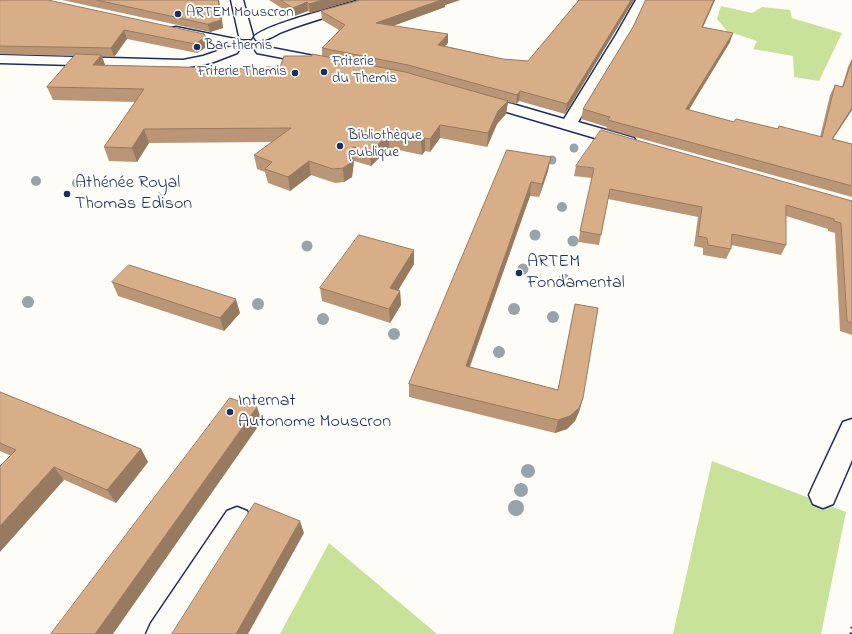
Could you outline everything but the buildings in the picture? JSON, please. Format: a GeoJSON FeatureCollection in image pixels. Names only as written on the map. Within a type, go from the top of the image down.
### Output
{"type":"FeatureCollection","features":[{"type":"Feature","properties":{"kind":"street"},"geometry":{"type":"LineString","coordinates":[[237,0],[246,36],[254,48]]}},
{"type":"Feature","properties":{"kind":"street"},"geometry":{"type":"LineString","coordinates":[[254,48],[278,29],[372,0]]}},
{"type":"Feature","properties":{"kind":"street"},"geometry":{"type":"LineString","coordinates":[[568,125],[642,0]]}},
{"type":"Feature","properties":{"kind":"street"},"geometry":{"type":"LineString","coordinates":[[166,28],[231,46],[254,48],[336,64]]}},
{"type":"Feature","properties":{"kind":"street"},"geometry":{"type":"LineString","coordinates":[[0,59],[183,64],[206,60],[231,46],[238,38],[246,36]]}},
{"type":"Feature","properties":{"kind":"street"},"geometry":{"type":"LineString","coordinates":[[467,96],[640,145]]}},
{"type":"Feature","properties":{"kind":"street"},"geometry":{"type":"LineString","coordinates":[[823,494],[852,430]]}},
{"type":"Feature","properties":{"kind":"street"},"geometry":{"type":"LineString","coordinates":[[162,634],[237,520]]}},
{"type":"Feature","properties":{"kind":"path"},"geometry":{"type":"LineString","coordinates":[[851,634],[852,627]]}},
{"type":"Feature","properties":{"kind":"green space"},"geometry":{"type":"Polygon","coordinates":[[[721,6],[752,13],[762,7],[790,10],[792,18],[842,33],[819,81],[794,77],[793,56],[753,49],[757,41],[727,31],[717,19],[721,6]]]}},
{"type":"Feature","properties":{"kind":"green space"},"geometry":{"type":"Polygon","coordinates":[[[712,461],[846,512],[821,634],[673,634],[712,461]]]}},
{"type":"Feature","properties":{"kind":"green space"},"geometry":{"type":"Polygon","coordinates":[[[329,543],[437,634],[280,634],[329,543]]]}},
{"type":"Feature","properties":{"kind":"place","name":"ARTEM Mouscron"},"geometry":{"type":"Point","coordinates":[178,14]}},
{"type":"Feature","properties":{"kind":"place","name":"Bar themis"},"geometry":{"type":"Point","coordinates":[197,47]}},
{"type":"Feature","properties":{"kind":"place","name":"Friterie du Themis"},"geometry":{"type":"Point","coordinates":[324,72]}},
{"type":"Feature","properties":{"kind":"place","name":"Friterie Themis"},"geometry":{"type":"Point","coordinates":[295,73]}},
{"type":"Feature","properties":{"kind":"place","name":"Bibliothèque publique"},"geometry":{"type":"Point","coordinates":[340,146]}},
{"type":"Feature","properties":{"kind":"place","name":"Athénée Royal Thomas Edison"},"geometry":{"type":"Point","coordinates":[67,194]}},
{"type":"Feature","properties":{"kind":"place","name":"ARTEM Fondamental"},"geometry":{"type":"Point","coordinates":[519,273]}},
{"type":"Feature","properties":{"kind":"place","name":"Internat Autonome Mouscron"},"geometry":{"type":"Point","coordinates":[230,412]}}]}
